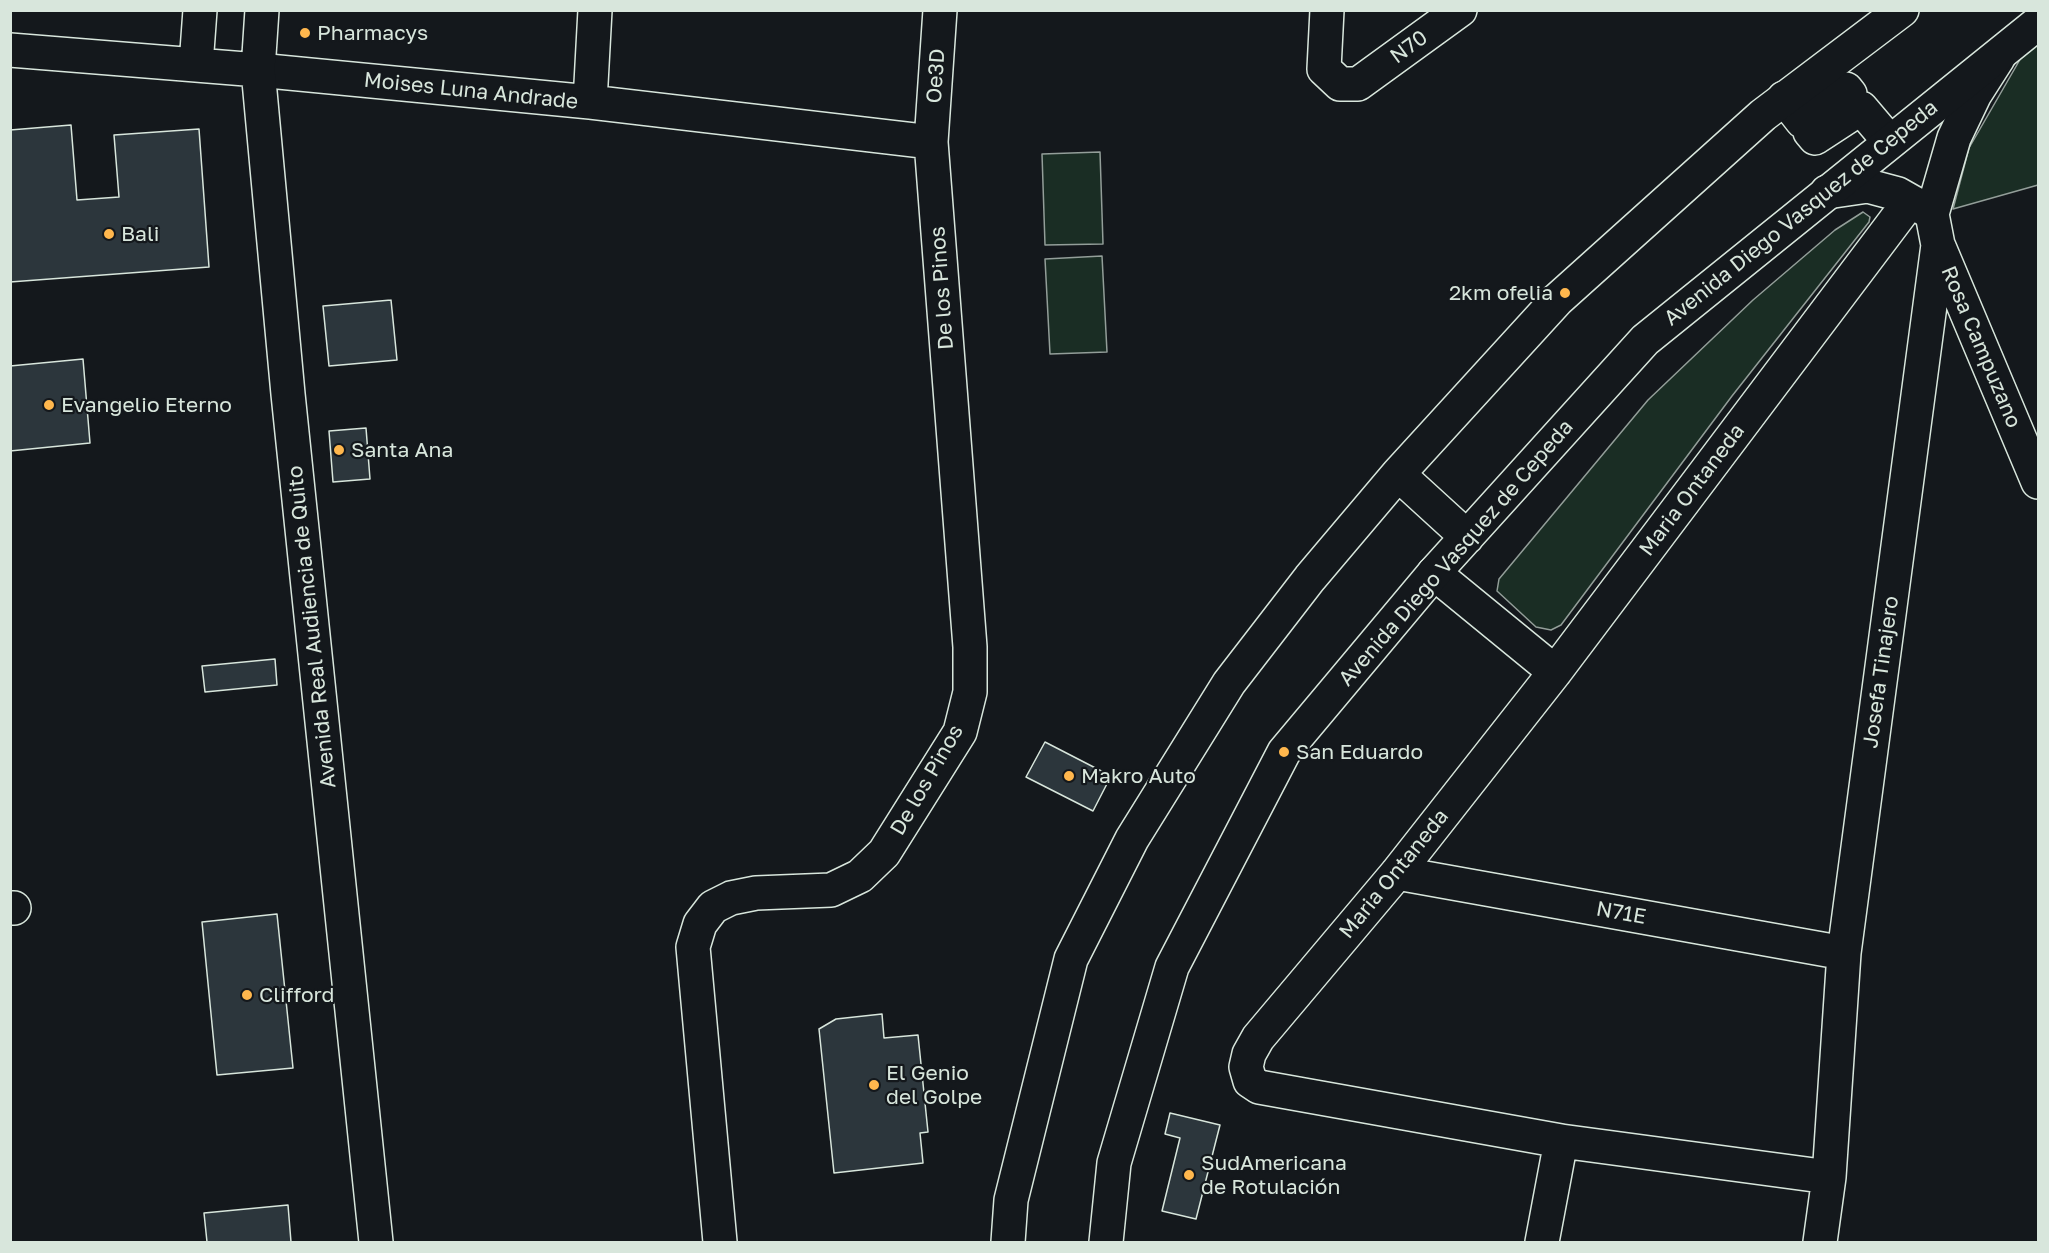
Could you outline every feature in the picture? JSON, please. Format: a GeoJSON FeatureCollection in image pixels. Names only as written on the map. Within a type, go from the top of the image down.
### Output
{"type":"FeatureCollection","features":[{"type":"Feature","properties":{"kind":"street"},"geometry":{"type":"LineString","coordinates":[[196,65],[200,10]]}},
{"type":"Feature","properties":{"kind":"street","name":"Avenida Real Audiencia de Quito"},"geometry":{"type":"LineString","coordinates":[[262,10],[258,70],[288,394],[376,1242]]}},
{"type":"Feature","properties":{"kind":"street"},"geometry":{"type":"LineString","coordinates":[[590,102],[595,10]]}},
{"type":"Feature","properties":{"kind":"street","name":"Oe3D"},"geometry":{"type":"LineString","coordinates":[[931,142],[940,10]]}},
{"type":"Feature","properties":{"kind":"street","name":"N70"},"geometry":{"type":"LineString","coordinates":[[1327,10],[1324,69],[1340,84],[1358,84],[1460,10]]}},
{"type":"Feature","properties":{"kind":"street"},"geometry":{"type":"LineString","coordinates":[[1008,1242],[1011,1200],[1071,959],[1132,839],[1228,683],[1310,578],[1398,474],[1557,300],[1784,98],[1902,10]]}},
{"type":"Feature","properties":{"kind":"street","name":"Avenida Diego Vasquez de Cepeda"},"geometry":{"type":"LineString","coordinates":[[1106,1242],[1114,1163],[1172,967],[1284,752],[1434,573],[1645,340],[2004,48],[2038,23]]}},
{"type":"Feature","properties":{"kind":"street","name":"Maria Ontaneda"},"geometry":{"type":"LineString","coordinates":[[1829,1177],[1561,1141],[1259,1087],[1250,1081],[1246,1067],[1249,1054],[1258,1038],[1397,873],[1555,672],[1927,220],[1954,138],[1975,93],[2004,48]]}},
{"type":"Feature","properties":{"kind":"street","name":"Moises Luna Andrade"},"geometry":{"type":"LineString","coordinates":[[10,50],[258,70],[590,102],[931,142]]}},
{"type":"Feature","properties":{"kind":"street"},"geometry":{"type":"LineString","coordinates":[[1784,98],[1802,121],[1846,88],[1850,94],[1810,132],[1815,138],[1861,108],[1889,141]]}},
{"type":"Feature","properties":{"kind":"street","name":"De los Pinos"},"geometry":{"type":"LineString","coordinates":[[720,1242],[693,947],[700,924],[713,907],[731,898],[756,893],[831,890],[860,876],[884,853],[960,732],[970,693],[970,646],[931,142]]}},
{"type":"Feature","properties":{"kind":"street"},"geometry":{"type":"LineString","coordinates":[[1827,192],[1868,186],[1898,194],[1927,220]]}},
{"type":"Feature","properties":{"kind":"street","name":"Rosa Campuzano"},"geometry":{"type":"LineString","coordinates":[[1927,220],[2038,482]]}},
{"type":"Feature","properties":{"kind":"street","name":"Josefa Tinajero"},"geometry":{"type":"LineString","coordinates":[[1820,1242],[1829,1177],[1845,953],[1927,220]]}},
{"type":"Feature","properties":{"kind":"street"},"geometry":{"type":"LineString","coordinates":[[1398,474],[1467,537]]}},
{"type":"Feature","properties":{"kind":"street"},"geometry":{"type":"LineString","coordinates":[[1434,573],[1555,672]]}},
{"type":"Feature","properties":{"kind":"street","name":"N71E"},"geometry":{"type":"LineString","coordinates":[[1397,873],[1845,953]]}},
{"type":"Feature","properties":{"kind":"street"},"geometry":{"type":"LineString","coordinates":[[1542,1242],[1561,1141]]}},
{"type":"Feature","properties":{"kind":"green space"},"geometry":{"type":"Polygon","coordinates":[[[2038,44],[2038,185],[1953,209],[1969,148],[2022,56],[2038,44]]]}},
{"type":"Feature","properties":{"kind":"green space"},"geometry":{"type":"Polygon","coordinates":[[[1100,152],[1103,244],[1045,245],[1042,154],[1100,152]]]}},
{"type":"Feature","properties":{"kind":"green space"},"geometry":{"type":"Polygon","coordinates":[[[1863,212],[1870,217],[1869,222],[1732,396],[1561,625],[1551,630],[1536,627],[1497,591],[1499,579],[1648,400],[1753,300],[1835,230],[1863,212]]]}},
{"type":"Feature","properties":{"kind":"green space"},"geometry":{"type":"Polygon","coordinates":[[[1102,256],[1107,352],[1050,354],[1045,259],[1102,256]]]}},
{"type":"Feature","properties":{"kind":"building","name":"Bali"},"geometry":{"type":"Polygon","coordinates":[[[71,125],[77,200],[119,197],[114,135],[199,129],[209,267],[10,282],[10,130],[71,125]]]}},
{"type":"Feature","properties":{"kind":"building"},"geometry":{"type":"Polygon","coordinates":[[[391,300],[397,360],[329,366],[323,306],[391,300]]]}},
{"type":"Feature","properties":{"kind":"building","name":"Evangelio Eterno"},"geometry":{"type":"Polygon","coordinates":[[[83,359],[90,443],[10,451],[10,366],[83,359]]]}},
{"type":"Feature","properties":{"kind":"building"},"geometry":{"type":"Polygon","coordinates":[[[366,428],[370,479],[333,482],[329,431],[366,428]]]}},
{"type":"Feature","properties":{"kind":"building"},"geometry":{"type":"Polygon","coordinates":[[[275,659],[277,685],[205,692],[202,666],[275,659]]]}},
{"type":"Feature","properties":{"kind":"building","name":"Makro Auto"},"geometry":{"type":"Polygon","coordinates":[[[1045,742],[1111,776],[1093,811],[1026,777],[1045,742]]]}},
{"type":"Feature","properties":{"kind":"building","name":"Clifford"},"geometry":{"type":"Polygon","coordinates":[[[277,914],[293,1068],[217,1075],[202,922],[277,914]]]}},
{"type":"Feature","properties":{"kind":"building","name":"El Genio del Golpe"},"geometry":{"type":"Polygon","coordinates":[[[882,1014],[884,1038],[918,1035],[928,1132],[920,1133],[923,1163],[834,1173],[819,1029],[836,1019],[882,1014]]]}},
{"type":"Feature","properties":{"kind":"building","name":"SudAmericana de Rotulación"},"geometry":{"type":"Polygon","coordinates":[[[1170,1113],[1220,1125],[1196,1219],[1162,1211],[1180,1138],[1165,1134],[1170,1113]]]}},
{"type":"Feature","properties":{"kind":"building"},"geometry":{"type":"Polygon","coordinates":[[[288,1205],[291,1242],[207,1242],[204,1213],[288,1205]]]}},
{"type":"Feature","properties":{"kind":"place","name":"Pharmacys"},"geometry":{"type":"Point","coordinates":[305,33]}},
{"type":"Feature","properties":{"kind":"place","name":"Bali"},"geometry":{"type":"Point","coordinates":[109,234]}},
{"type":"Feature","properties":{"kind":"place","name":"2km ofelia"},"geometry":{"type":"Point","coordinates":[1565,293]}},
{"type":"Feature","properties":{"kind":"place","name":"Evangelio Eterno"},"geometry":{"type":"Point","coordinates":[49,405]}},
{"type":"Feature","properties":{"kind":"place","name":"Santa Ana"},"geometry":{"type":"Point","coordinates":[339,450]}},
{"type":"Feature","properties":{"kind":"place","name":"San Eduardo"},"geometry":{"type":"Point","coordinates":[1284,752]}},
{"type":"Feature","properties":{"kind":"place","name":"Makro Auto"},"geometry":{"type":"Point","coordinates":[1069,776]}},
{"type":"Feature","properties":{"kind":"place","name":"Clifford"},"geometry":{"type":"Point","coordinates":[247,995]}},
{"type":"Feature","properties":{"kind":"place","name":"El Genio del Golpe"},"geometry":{"type":"Point","coordinates":[874,1085]}},
{"type":"Feature","properties":{"kind":"place","name":"SudAmericana de Rotulación"},"geometry":{"type":"Point","coordinates":[1189,1175]}}]}
